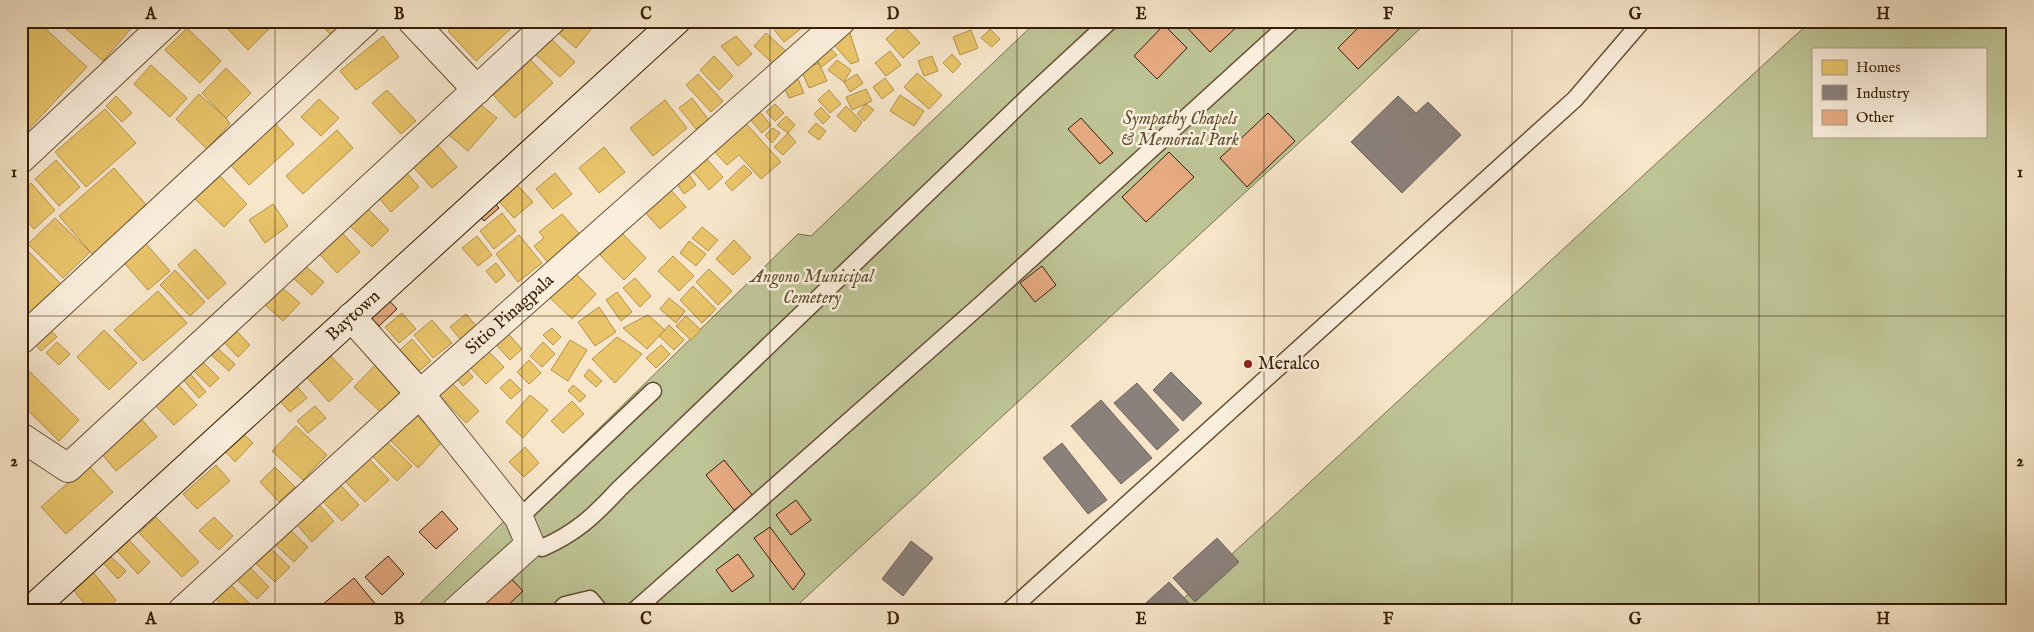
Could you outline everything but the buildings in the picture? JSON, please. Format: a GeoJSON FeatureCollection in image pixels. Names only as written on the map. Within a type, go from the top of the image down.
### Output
{"type":"FeatureCollection","features":[{"type":"Feature","properties":{"kind":"street"},"geometry":{"type":"LineString","coordinates":[[21,159],[168,21]]}},
{"type":"Feature","properties":{"kind":"street"},"geometry":{"type":"LineString","coordinates":[[21,340],[366,21]]}},
{"type":"Feature","properties":{"kind":"street"},"geometry":{"type":"LineString","coordinates":[[412,21],[477,90]]}},
{"type":"Feature","properties":{"kind":"street"},"geometry":{"type":"LineString","coordinates":[[21,437],[68,468],[551,21]]}},
{"type":"Feature","properties":{"kind":"street","name":"Baytown"},"geometry":{"type":"LineString","coordinates":[[30,611],[676,21]]}},
{"type":"Feature","properties":{"kind":"street","name":"Sitio Pinagpala"},"geometry":{"type":"LineString","coordinates":[[182,611],[420,394],[841,21]]}},
{"type":"Feature","properties":{"kind":"street"},"geometry":{"type":"LineString","coordinates":[[350,317],[420,394],[519,518],[530,544],[456,611]]}},
{"type":"Feature","properties":{"kind":"lane"},"geometry":{"type":"LineString","coordinates":[[530,544],[542,548],[566,537],[594,515],[727,385],[1110,21]]}},
{"type":"Feature","properties":{"kind":"lane"},"geometry":{"type":"LineString","coordinates":[[634,611],[986,300],[1292,21]]}},
{"type":"Feature","properties":{"kind":"lane"},"geometry":{"type":"LineString","coordinates":[[1009,611],[1575,99],[1642,21]]}},
{"type":"Feature","properties":{"kind":"lane"},"geometry":{"type":"LineString","coordinates":[[519,518],[653,391]]}},
{"type":"Feature","properties":{"kind":"lane"},"geometry":{"type":"LineString","coordinates":[[559,611],[565,605],[590,600],[600,611]]}},
{"type":"Feature","properties":{"kind":"green space","name":"Sympathy Chapels & Memorial Park"},"geometry":{"type":"Polygon","coordinates":[[[1037,21],[1428,21],[1326,118],[791,611],[412,611],[798,234],[811,236],[1037,21]]]}},
{"type":"Feature","properties":{"kind":"green space"},"geometry":{"type":"Polygon","coordinates":[[[1811,21],[2013,21],[2013,611],[1170,611],[1811,21]]]}},
{"type":"Feature","properties":{"kind":"place","name":"Meralco"},"geometry":{"type":"Point","coordinates":[1248,364]}},
{"type":"Feature","properties":{"kind":"park label","name":"Angono Municipal Cemetery"},"geometry":{"type":"Point","coordinates":[812,287]}}]}
